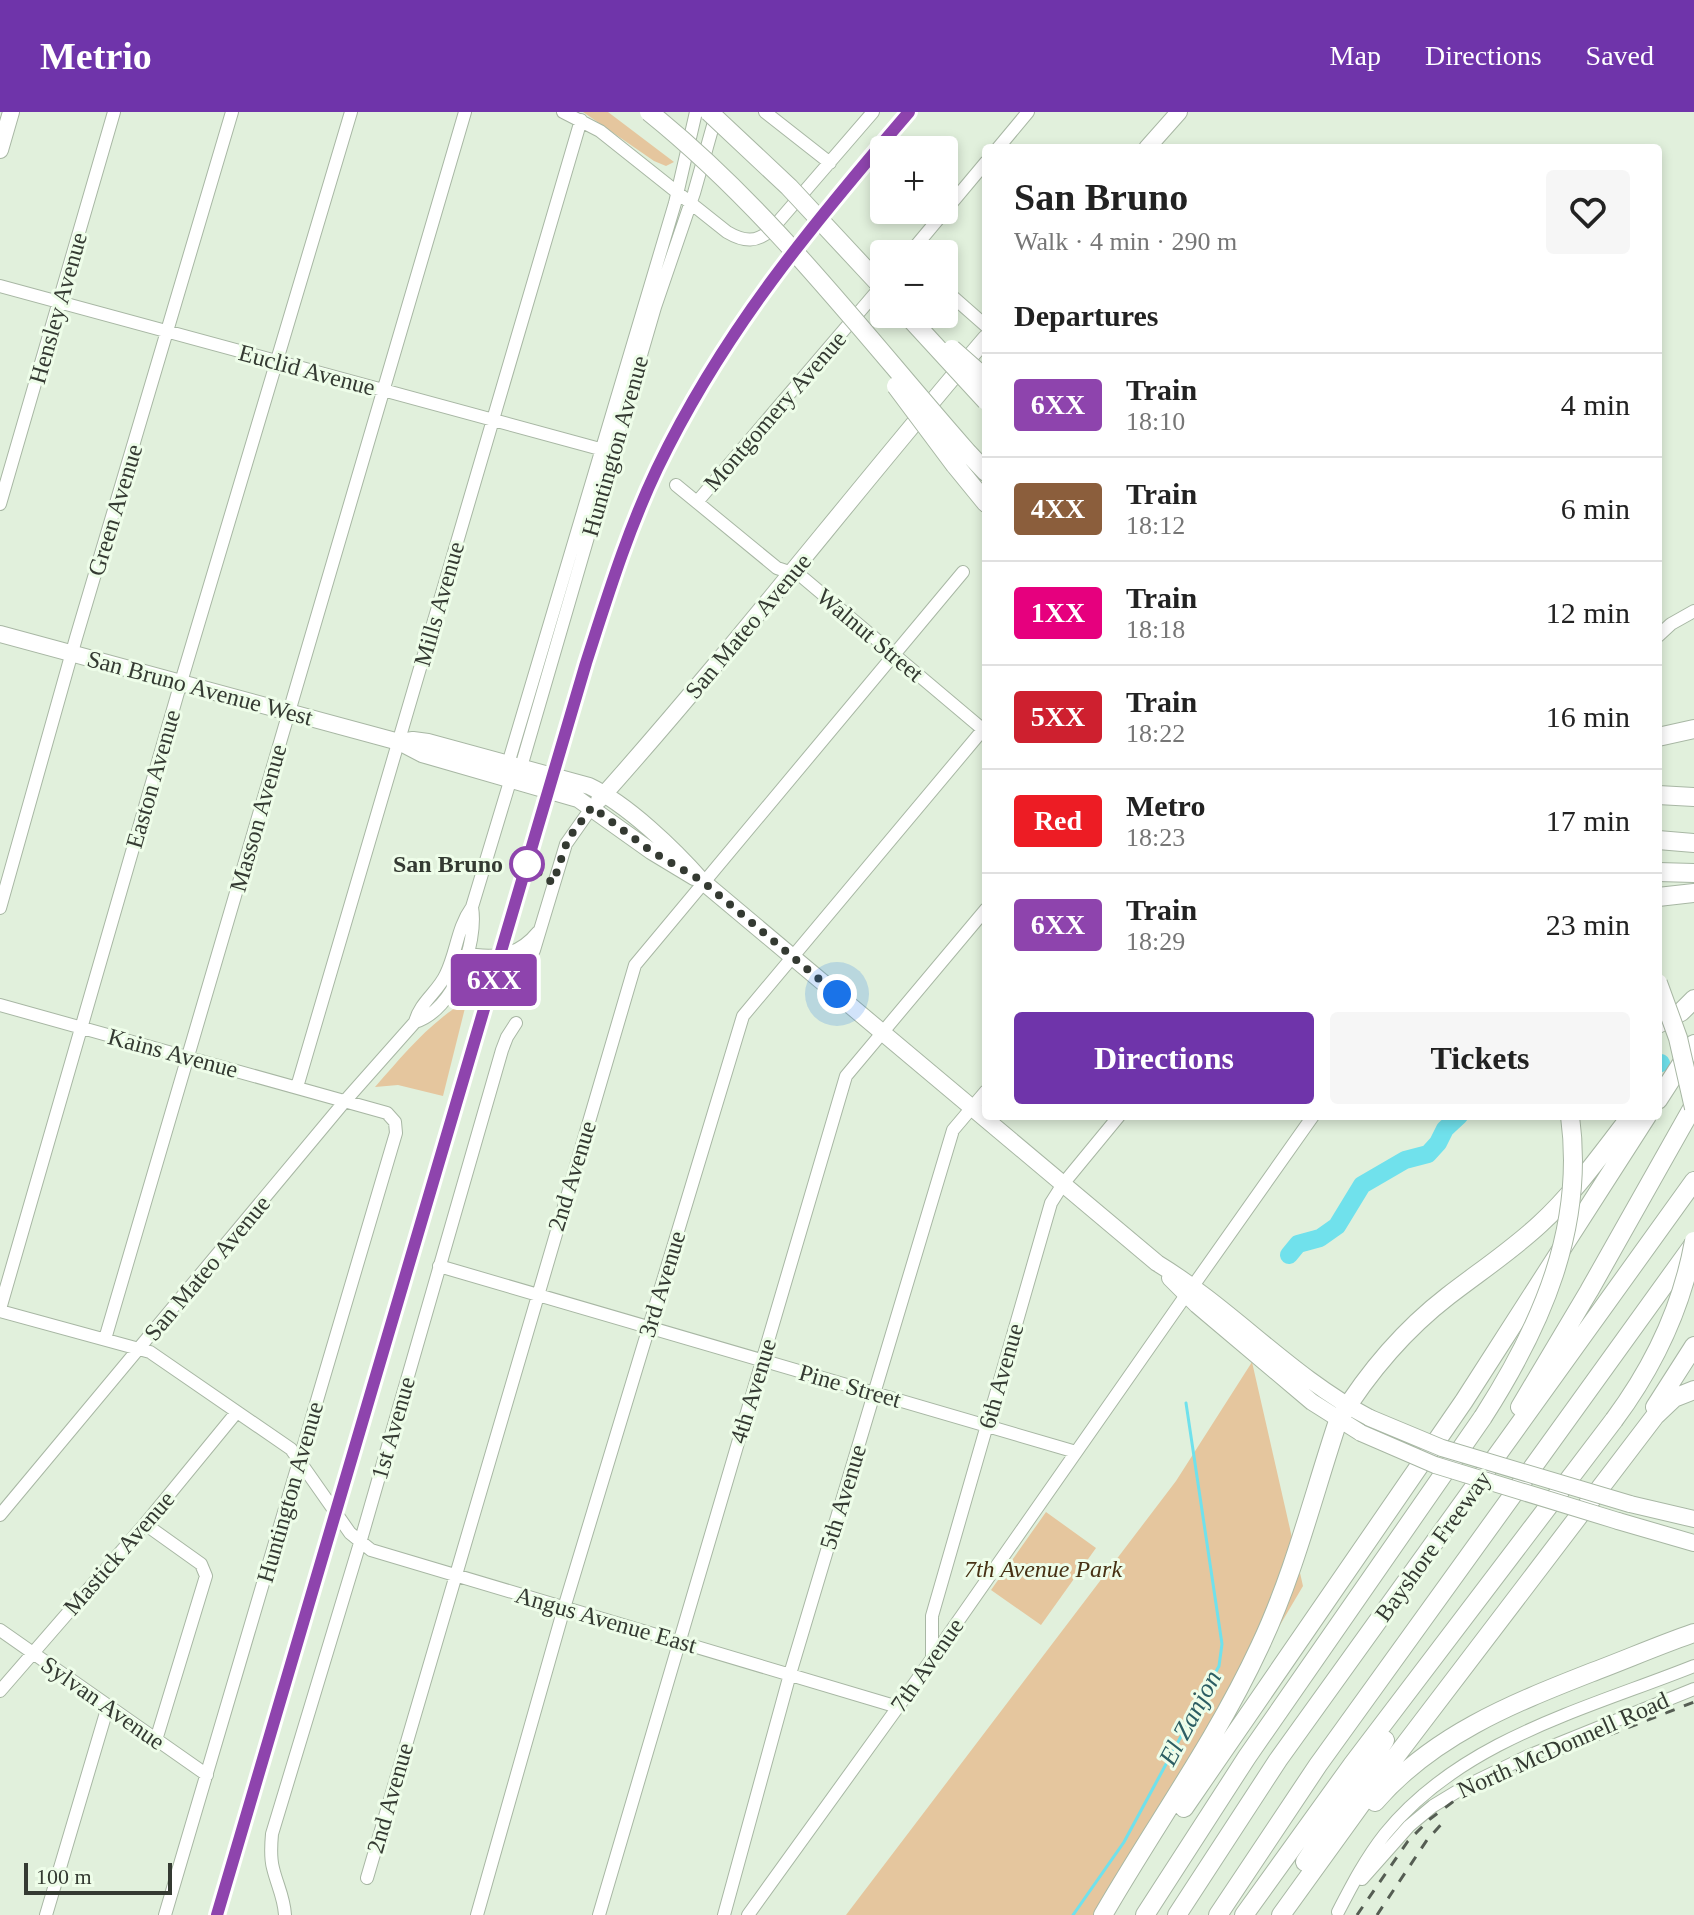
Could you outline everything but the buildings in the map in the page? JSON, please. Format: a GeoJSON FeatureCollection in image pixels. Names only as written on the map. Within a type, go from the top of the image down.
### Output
{"type":"FeatureCollection","features":[{"type":"Feature","properties":{"kind":"highway"},"geometry":{"type":"LineString","coordinates":[[649,112],[702,155],[778,231],[962,459],[982,496]]}},
{"type":"Feature","properties":{"kind":"highway"},"geometry":{"type":"LineString","coordinates":[[709,112],[789,187]]}},
{"type":"Feature","properties":{"kind":"highway"},"geometry":{"type":"LineString","coordinates":[[718,112],[870,271]]}},
{"type":"Feature","properties":{"kind":"highway"},"geometry":{"type":"LineString","coordinates":[[919,328],[982,397]]}},
{"type":"Feature","properties":{"kind":"highway"},"geometry":{"type":"LineString","coordinates":[[929,328],[982,375]]}},
{"type":"Feature","properties":{"kind":"highway"},"geometry":{"type":"LineString","coordinates":[[962,459],[982,470]]}},
{"type":"Feature","properties":{"kind":"highway"},"geometry":{"type":"LineString","coordinates":[[1662,736],[1694,729]]}},
{"type":"Feature","properties":{"kind":"highway"},"geometry":{"type":"LineString","coordinates":[[1662,795],[1694,797]]}},
{"type":"Feature","properties":{"kind":"highway"},"geometry":{"type":"LineString","coordinates":[[1662,840],[1694,843]]}},
{"type":"Feature","properties":{"kind":"highway"},"geometry":{"type":"LineString","coordinates":[[1662,872],[1694,873]]}},
{"type":"Feature","properties":{"kind":"highway"},"geometry":{"type":"LineString","coordinates":[[1662,897],[1694,893]]}},
{"type":"Feature","properties":{"kind":"highway"},"geometry":{"type":"LineString","coordinates":[[1450,1523],[1575,1315],[1694,1106],[1678,1038],[1662,994]]}},
{"type":"Feature","properties":{"kind":"highway"},"geometry":{"type":"LineString","coordinates":[[1662,1022],[1681,1012],[1694,999]]}},
{"type":"Feature","properties":{"kind":"highway"},"geometry":{"type":"LineString","coordinates":[[1662,1079],[1692,1047]]}},
{"type":"Feature","properties":{"kind":"highway"},"geometry":{"type":"LineString","coordinates":[[1662,1094],[1692,1047]]}},
{"type":"Feature","properties":{"kind":"highway"},"geometry":{"type":"LineString","coordinates":[[1145,1915],[1196,1833],[1483,1417],[1528,1341],[1559,1262],[1573,1188],[1570,1120]]}},
{"type":"Feature","properties":{"kind":"highway"},"geometry":{"type":"LineString","coordinates":[[1103,1915],[1200,1760],[1250,1667],[1285,1586],[1342,1413],[1409,1331],[1447,1297],[1519,1243],[1562,1203],[1628,1120]]}},
{"type":"Feature","properties":{"kind":"highway"},"geometry":{"type":"LineString","coordinates":[[1115,1915],[1229,1741],[1464,1401],[1644,1120]]}},
{"type":"Feature","properties":{"kind":"highway","name":"Bayshore Freeway"},"geometry":{"type":"LineString","coordinates":[[1177,1915],[1264,1781],[1694,1181]]}},
{"type":"Feature","properties":{"kind":"highway"},"geometry":{"type":"LineString","coordinates":[[1244,1915],[1352,1765],[1645,1375],[1669,1327],[1684,1287],[1694,1242]]}},
{"type":"Feature","properties":{"kind":"highway","name":"Bayshore Freeway"},"geometry":{"type":"LineString","coordinates":[[1218,1915],[1291,1804],[1694,1242]]}},
{"type":"Feature","properties":{"kind":"highway"},"geometry":{"type":"LineString","coordinates":[[1615,1354],[1694,1266]]}},
{"type":"Feature","properties":{"kind":"highway"},"geometry":{"type":"LineString","coordinates":[[1604,1483],[1694,1346]]}},
{"type":"Feature","properties":{"kind":"highway"},"geometry":{"type":"LineString","coordinates":[[1281,1915],[1390,1764],[1662,1408],[1680,1395],[1694,1390]]}},
{"type":"Feature","properties":{"kind":"highway"},"geometry":{"type":"LineString","coordinates":[[1271,1915],[1370,1762],[1523,1541]]}},
{"type":"Feature","properties":{"kind":"highway"},"geometry":{"type":"LineString","coordinates":[[1295,1915],[1387,1788],[1413,1763],[1441,1743],[1473,1724],[1532,1697],[1690,1634]]}},
{"type":"Feature","properties":{"kind":"highway"},"geometry":{"type":"LineString","coordinates":[[1134,1915],[1238,1754],[1277,1714]]}},
{"type":"Feature","properties":{"kind":"main road"},"geometry":{"type":"LineString","coordinates":[[0,150],[11,112]]}},
{"type":"Feature","properties":{"kind":"main road"},"geometry":{"type":"LineString","coordinates":[[1151,144],[1179,112]]}},
{"type":"Feature","properties":{"kind":"main road","name":"San Mateo Avenue"},"geometry":{"type":"LineString","coordinates":[[592,807],[793,574],[896,443],[982,343]]}},
{"type":"Feature","properties":{"kind":"main road","name":"San Bruno Avenue West"},"geometry":{"type":"LineString","coordinates":[[0,634],[399,742],[422,754],[589,786],[605,793]]}},
{"type":"Feature","properties":{"kind":"main road","name":"San Bruno Avenue West"},"geometry":{"type":"LineString","coordinates":[[513,770],[592,807],[651,851],[702,881]]}},
{"type":"Feature","properties":{"kind":"main road"},"geometry":{"type":"LineString","coordinates":[[605,793],[680,856],[702,881],[982,1116]]}},
{"type":"Feature","properties":{"kind":"main road"},"geometry":{"type":"LineString","coordinates":[[986,1120],[1157,1263],[1194,1284],[1305,1396],[1342,1413],[1370,1418],[1442,1448],[1630,1504],[1694,1519]]}},
{"type":"Feature","properties":{"kind":"main road"},"geometry":{"type":"LineString","coordinates":[[1342,1413],[1361,1433],[1425,1461],[1694,1543]]}},
{"type":"Feature","properties":{"kind":"street","name":"Hensley Avenue"},"geometry":{"type":"LineString","coordinates":[[0,504],[114,112]]}},
{"type":"Feature","properties":{"kind":"street","name":"Green Avenue"},"geometry":{"type":"LineString","coordinates":[[0,908],[232,112]]}},
{"type":"Feature","properties":{"kind":"street","name":"Easton Avenue"},"geometry":{"type":"LineString","coordinates":[[0,1310],[181,682],[351,112]]}},
{"type":"Feature","properties":{"kind":"street","name":"Masson Avenue"},"geometry":{"type":"LineString","coordinates":[[105,1339],[465,112]]}},
{"type":"Feature","properties":{"kind":"street"},"geometry":{"type":"LineString","coordinates":[[563,112],[600,131],[736,237],[756,240],[772,229],[873,112]]}},
{"type":"Feature","properties":{"kind":"street","name":"Huntington Avenue"},"geometry":{"type":"LineString","coordinates":[[608,451],[678,191],[696,112]]}},
{"type":"Feature","properties":{"kind":"street","name":"Huntington Avenue"},"geometry":{"type":"LineString","coordinates":[[461,962],[475,925],[472,907],[608,451],[691,203],[718,112]]}},
{"type":"Feature","properties":{"kind":"street"},"geometry":{"type":"LineString","coordinates":[[765,112],[830,163]]}},
{"type":"Feature","properties":{"kind":"street"},"geometry":{"type":"LineString","coordinates":[[1001,144],[1028,112]]}},
{"type":"Feature","properties":{"kind":"street","name":"Mills Avenue"},"geometry":{"type":"LineString","coordinates":[[297,1087],[581,120]]}},
{"type":"Feature","properties":{"kind":"street"},"geometry":{"type":"LineString","coordinates":[[921,240],[982,167]]}},
{"type":"Feature","properties":{"kind":"street","name":"Euclid Avenue"},"geometry":{"type":"LineString","coordinates":[[0,286],[608,451]]}},
{"type":"Feature","properties":{"kind":"street"},"geometry":{"type":"LineString","coordinates":[[958,301],[982,322]]}},
{"type":"Feature","properties":{"kind":"street","name":"Montgomery Avenue"},"geometry":{"type":"LineString","coordinates":[[697,502],[870,302]]}},
{"type":"Feature","properties":{"kind":"street","name":"Walnut Street"},"geometry":{"type":"LineString","coordinates":[[676,485],[777,568],[801,576],[982,727]]}},
{"type":"Feature","properties":{"kind":"street","name":"2nd Avenue"},"geometry":{"type":"LineString","coordinates":[[367,1878],[635,965],[963,572]]}},
{"type":"Feature","properties":{"kind":"street"},"geometry":{"type":"LineString","coordinates":[[1662,632],[1694,611]]}},
{"type":"Feature","properties":{"kind":"street","name":"3rd Avenue"},"geometry":{"type":"LineString","coordinates":[[477,1915],[564,1608],[743,1016],[982,733]]}},
{"type":"Feature","properties":{"kind":"street","name":"San Mateo Avenue"},"geometry":{"type":"LineString","coordinates":[[461,962],[471,972],[496,975],[523,965],[532,955],[566,844],[592,807]]}},
{"type":"Feature","properties":{"kind":"street","name":"4th Avenue"},"geometry":{"type":"LineString","coordinates":[[599,1915],[846,1076],[982,914]]}},
{"type":"Feature","properties":{"kind":"street","name":"San Mateo Avenue"},"geometry":{"type":"LineString","coordinates":[[0,1515],[345,1101],[415,1022],[427,1018],[456,984],[461,962]]}},
{"type":"Feature","properties":{"kind":"street","name":"Kains Avenue"},"geometry":{"type":"LineString","coordinates":[[0,1005],[345,1101]]}},
{"type":"Feature","properties":{"kind":"street","name":"1st Avenue"},"geometry":{"type":"LineString","coordinates":[[285,1915],[270,1851],[272,1834],[360,1543],[502,1050],[516,1023]]}},
{"type":"Feature","properties":{"kind":"street","name":"5th Avenue"},"geometry":{"type":"LineString","coordinates":[[724,1915],[790,1674],[953,1130],[982,1096]]}},
{"type":"Feature","properties":{"kind":"street","name":"Huntington Avenue"},"geometry":{"type":"LineString","coordinates":[[165,1915],[396,1133],[395,1122],[387,1113],[345,1101]]}},
{"type":"Feature","properties":{"kind":"street","name":"6th Avenue"},"geometry":{"type":"LineString","coordinates":[[932,1656],[932,1616],[1051,1203],[1116,1120]]}},
{"type":"Feature","properties":{"kind":"street","name":"7th Avenue"},"geometry":{"type":"LineString","coordinates":[[748,1915],[1310,1120]]}},
{"type":"Feature","properties":{"kind":"street","name":"Pine Street"},"geometry":{"type":"LineString","coordinates":[[439,1266],[1076,1452]]}},
{"type":"Feature","properties":{"kind":"street","name":"Angus Avenue East"},"geometry":{"type":"LineString","coordinates":[[0,1310],[150,1352],[291,1449],[331,1507],[360,1543],[371,1550],[898,1707]]}},
{"type":"Feature","properties":{"kind":"street","name":"Mastick Avenue"},"geometry":{"type":"LineString","coordinates":[[0,1691],[145,1524],[236,1413]]}},
{"type":"Feature","properties":{"kind":"street"},"geometry":{"type":"LineString","coordinates":[[145,1524],[201,1564],[206,1576],[156,1740]]}},
{"type":"Feature","properties":{"kind":"street","name":"Sylvan Avenue"},"geometry":{"type":"LineString","coordinates":[[0,1630],[207,1775]]}},
{"type":"Feature","properties":{"kind":"street","name":"North McDonnell Road"},"geometry":{"type":"LineString","coordinates":[[1337,1914],[1378,1842],[1415,1801],[1447,1775],[1512,1738],[1694,1666]]}},
{"type":"Feature","properties":{"kind":"street","name":"North McDonnell Road"},"geometry":{"type":"LineString","coordinates":[[1337,1914],[1394,1841],[1445,1798],[1503,1767],[1694,1689]]}},
{"type":"Feature","properties":{"kind":"street"},"geometry":{"type":"LineString","coordinates":[[46,1915],[108,1706]]}},
{"type":"Feature","properties":{"kind":"green space"},"geometry":{"type":"Polygon","coordinates":[[[583,112],[608,112],[674,162],[666,166],[654,161],[583,112]]]}},
{"type":"Feature","properties":{"kind":"green space"},"geometry":{"type":"Polygon","coordinates":[[[467,1000],[443,1096],[398,1085],[375,1087],[429,1029],[467,1000]]]}},
{"type":"Feature","properties":{"kind":"green space"},"geometry":{"type":"Polygon","coordinates":[[[1252,1362],[1303,1586],[1109,1915],[846,1915],[1176,1481],[1252,1362]]]}},
{"type":"Feature","properties":{"kind":"green space","name":"7th Avenue Park"},"geometry":{"type":"Polygon","coordinates":[[[1046,1512],[1096,1548],[1041,1625],[991,1590],[1046,1512]]]}},
{"type":"Feature","properties":{"kind":"waterway"},"geometry":{"type":"LineString","coordinates":[[1289,1255],[1298,1244],[1320,1238],[1337,1226],[1362,1185],[1405,1160],[1428,1154],[1455,1120]]}},
{"type":"Feature","properties":{"kind":"waterway","name":"El Zanjon"},"geometry":{"type":"LineString","coordinates":[[1073,1915],[1124,1842],[1219,1666],[1222,1644],[1186,1403]]}},
{"type":"Feature","properties":{"kind":"railway"},"geometry":{"type":"LineString","coordinates":[[217,1915],[586,663],[635,519],[680,424],[766,285],[909,112]]}},
{"type":"Feature","properties":{"kind":"railway"},"geometry":{"type":"LineString","coordinates":[[1357,1915],[1408,1841],[1454,1801],[1499,1778],[1694,1702]]}},
{"type":"Feature","properties":{"kind":"railway"},"geometry":{"type":"LineString","coordinates":[[1377,1915],[1427,1840],[1447,1818]]}},
{"type":"Feature","properties":{"kind":"train","name":"6XX"},"geometry":{"type":"LineString","coordinates":[[217,1915],[586,663],[635,519],[680,424],[766,285],[909,112]]}},
{"type":"Feature","properties":{"kind":"place","name":"San Bruno"},"geometry":{"type":"Point","coordinates":[527,864]}},
{"type":"Feature","properties":{"kind":"route"},"geometry":{"type":"LineString","coordinates":[[527,864],[553,883],[568,839],[592,807],[651,851],[702,881],[837,994]]}}]}
